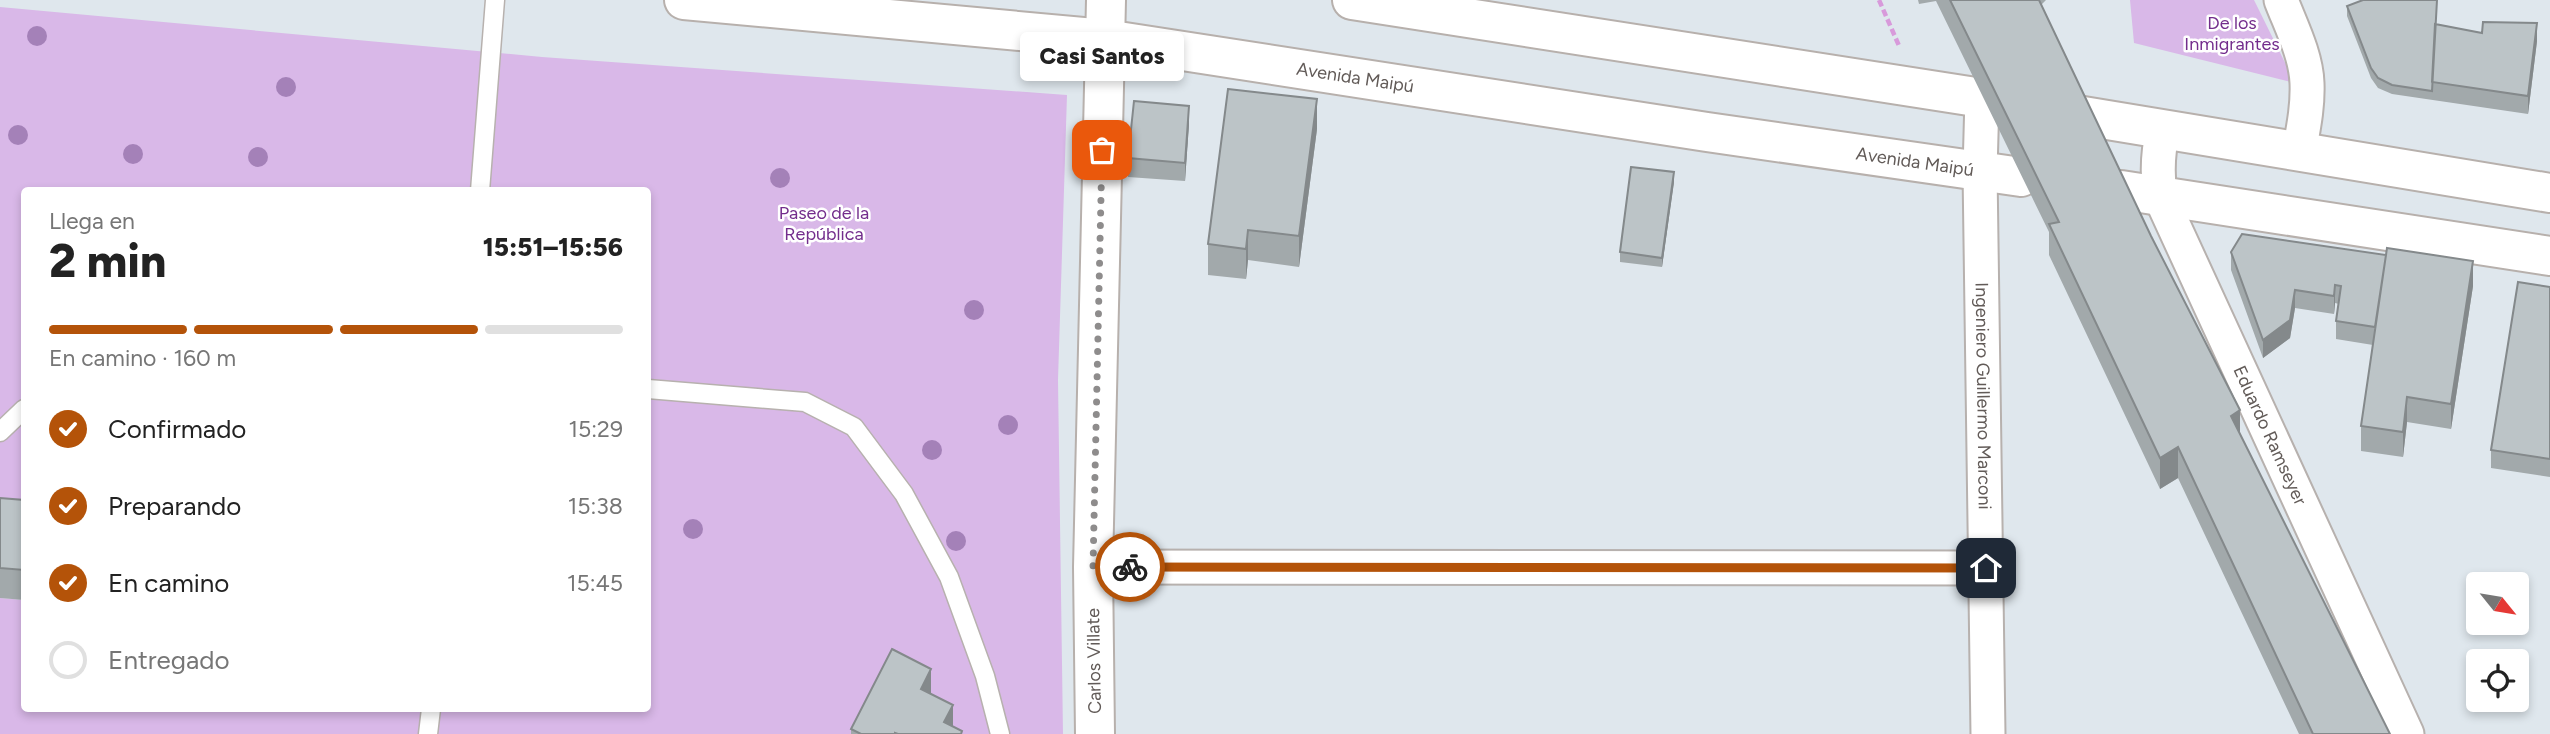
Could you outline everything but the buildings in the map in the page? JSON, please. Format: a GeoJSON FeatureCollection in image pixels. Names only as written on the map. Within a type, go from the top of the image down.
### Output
{"type":"FeatureCollection","features":[{"type":"Feature","properties":{"kind":"main road","name":"Avenida Maipú"},"geometry":{"type":"LineString","coordinates":[[684,0],[1105,39],[1693,130],[2021,177]]}},
{"type":"Feature","properties":{"kind":"main road","name":"Carlos Villate"},"geometry":{"type":"LineString","coordinates":[[1095,734],[1093,567],[1106,0]]}},
{"type":"Feature","properties":{"kind":"main road"},"geometry":{"type":"LineString","coordinates":[[1352,0],[1982,99]]}},
{"type":"Feature","properties":{"kind":"main road"},"geometry":{"type":"LineString","coordinates":[[2071,114],[2550,193]]}},
{"type":"Feature","properties":{"kind":"main road"},"geometry":{"type":"LineString","coordinates":[[2121,190],[2550,256]]}},
{"type":"Feature","properties":{"kind":"street"},"geometry":{"type":"LineString","coordinates":[[2281,0],[2298,44],[2307,80],[2306,115],[2299,153]]}},
{"type":"Feature","properties":{"kind":"street","name":"Ingeniero Guillermo Marconi"},"geometry":{"type":"LineString","coordinates":[[1982,99],[1980,172],[1988,734]]}},
{"type":"Feature","properties":{"kind":"street","name":"Eduardo Ramseyer"},"geometry":{"type":"LineString","coordinates":[[2163,131],[2158,152],[2160,196],[2407,734]]}},
{"type":"Feature","properties":{"kind":"street"},"geometry":{"type":"LineString","coordinates":[[1093,567],[1986,568]]}},
{"type":"Feature","properties":{"kind":"lane"},"geometry":{"type":"LineString","coordinates":[[480,187],[495,0]]}},
{"type":"Feature","properties":{"kind":"lane"},"geometry":{"type":"LineString","coordinates":[[651,389],[805,402],[854,428],[904,494],[949,577],[985,676],[1000,734]]}},
{"type":"Feature","properties":{"kind":"lane"},"geometry":{"type":"LineString","coordinates":[[0,432],[21,412]]}},
{"type":"Feature","properties":{"kind":"lane"},"geometry":{"type":"LineString","coordinates":[[428,734],[431,712]]}},
{"type":"Feature","properties":{"kind":"path"},"geometry":{"type":"LineString","coordinates":[[1879,0],[1918,87]]}},
{"type":"Feature","properties":{"kind":"green space","name":"De los Inmigrantes"},"geometry":{"type":"Polygon","coordinates":[[[2130,0],[2254,0],[2295,83],[2134,43],[2130,0]]]}},
{"type":"Feature","properties":{"kind":"green space","name":"Paseo de la República"},"geometry":{"type":"Polygon","coordinates":[[[0,7],[542,57],[1067,95],[1058,380],[1063,734],[0,734],[0,598],[21,600],[21,712],[651,712],[651,187],[21,187],[21,530],[0,528],[0,7]]]}},
{"type":"Feature","properties":{"kind":"way so far"},"geometry":{"type":"LineString","coordinates":[[1102,150],[1093,567],[1130,567]]}},
{"type":"Feature","properties":{"kind":"place","name":"Casi Santos"},"geometry":{"type":"Point","coordinates":[1102,150]}},
{"type":"Feature","properties":{"kind":"route"},"geometry":{"type":"LineString","coordinates":[[1130,567],[1986,568]]}}]}
